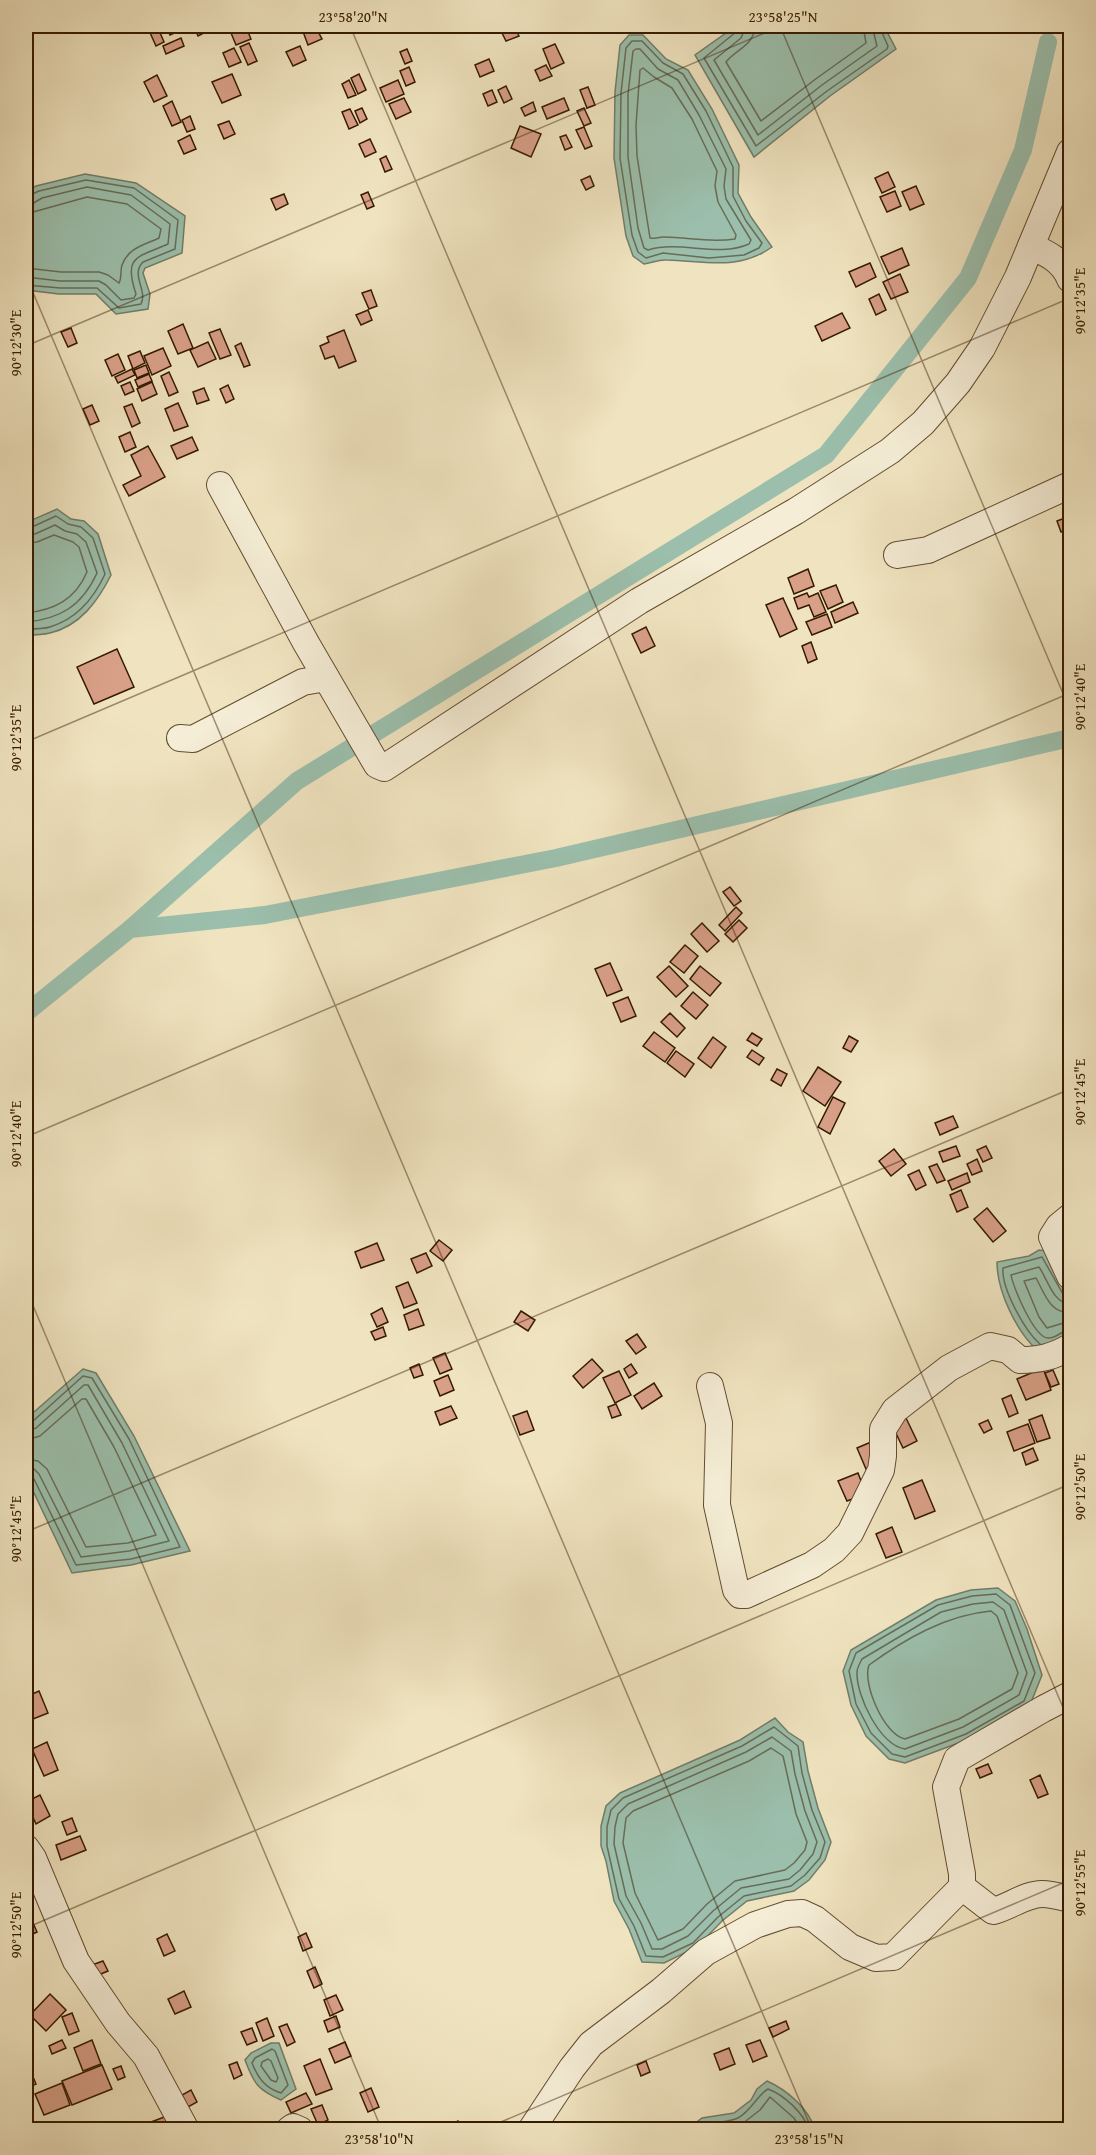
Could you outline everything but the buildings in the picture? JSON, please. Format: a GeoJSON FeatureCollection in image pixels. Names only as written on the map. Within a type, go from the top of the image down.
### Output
{"type":"FeatureCollection","features":[{"type":"Feature","properties":{"kind":"street"},"geometry":{"type":"LineString","coordinates":[[220,485],[326,678],[377,765],[384,768],[392,765],[639,601],[796,511],[890,451],[923,423],[958,383],[982,348],[1018,277],[1071,152]]}},
{"type":"Feature","properties":{"kind":"street"},"geometry":{"type":"LineString","coordinates":[[1031,246],[1049,255],[1065,267],[1071,279]]}},
{"type":"Feature","properties":{"kind":"street"},"geometry":{"type":"LineString","coordinates":[[897,555],[928,550],[1071,485]]}},
{"type":"Feature","properties":{"kind":"street"},"geometry":{"type":"LineString","coordinates":[[180,738],[193,739],[303,682],[326,678]]}},
{"type":"Feature","properties":{"kind":"street"},"geometry":{"type":"LineString","coordinates":[[1071,1217],[1059,1226],[1052,1237],[1071,1276]]}},
{"type":"Feature","properties":{"kind":"street"},"geometry":{"type":"LineString","coordinates":[[710,1386],[719,1423],[717,1505],[736,1590],[740,1595],[758,1591],[812,1565],[834,1550],[850,1533],[881,1470],[884,1456],[883,1429],[896,1410],[941,1374],[990,1346],[1008,1350],[1020,1360],[1040,1360],[1071,1347]]}},
{"type":"Feature","properties":{"kind":"street"},"geometry":{"type":"LineString","coordinates":[[531,2130],[572,2068],[591,2044],[661,1991],[706,1952],[755,1925],[788,1914],[802,1913],[815,1919],[849,1947],[876,1958],[893,1957],[962,1887],[962,1874],[946,1787],[957,1760],[1071,1695]]}},
{"type":"Feature","properties":{"kind":"street"},"geometry":{"type":"LineString","coordinates":[[26,1848],[33,1858],[76,1961],[118,2023],[146,2056],[186,2130]]}},
{"type":"Feature","properties":{"kind":"street"},"geometry":{"type":"LineString","coordinates":[[962,1887],[993,1911],[1042,1894],[1071,1899]]}},
{"type":"Feature","properties":{"kind":"street"},"geometry":{"type":"LineString","coordinates":[[289,2130],[293,2127],[300,2130]]}},
{"type":"Feature","properties":{"kind":"water"},"geometry":{"type":"Polygon","coordinates":[[[736,26],[884,26],[896,49],[830,96],[754,157],[695,55],[736,26]]]}},
{"type":"Feature","properties":{"kind":"water"},"geometry":{"type":"Polygon","coordinates":[[[629,35],[643,35],[666,59],[688,70],[712,109],[739,165],[738,193],[772,247],[747,259],[721,263],[664,260],[644,264],[633,256],[626,236],[614,158],[615,92],[620,45],[629,35]]]}},
{"type":"Feature","properties":{"kind":"water"},"geometry":{"type":"Polygon","coordinates":[[[85,174],[136,183],[185,216],[182,253],[145,268],[143,273],[150,294],[148,309],[116,314],[96,294],[59,294],[26,290],[26,193],[36,186],[85,174]]]}},
{"type":"Feature","properties":{"kind":"water"},"geometry":{"type":"Polygon","coordinates":[[[57,509],[71,519],[84,521],[98,534],[111,575],[94,603],[70,625],[50,633],[26,635],[26,518],[30,521],[57,509]]]}},
{"type":"Feature","properties":{"kind":"water"},"geometry":{"type":"Polygon","coordinates":[[[1039,1250],[1047,1251],[1070,1295],[1070,1342],[1038,1351],[1022,1333],[1009,1310],[1000,1285],[997,1262],[1029,1256],[1039,1250]]]}},
{"type":"Feature","properties":{"kind":"water"},"geometry":{"type":"Polygon","coordinates":[[[83,1369],[96,1373],[134,1436],[190,1551],[131,1565],[72,1573],[26,1476],[26,1419],[83,1369]]]}},
{"type":"Feature","properties":{"kind":"water"},"geometry":{"type":"Polygon","coordinates":[[[998,1588],[1015,1601],[1042,1675],[1030,1705],[969,1739],[905,1763],[889,1759],[866,1736],[851,1705],[843,1671],[851,1650],[936,1600],[971,1590],[998,1588]]]}},
{"type":"Feature","properties":{"kind":"water"},"geometry":{"type":"Polygon","coordinates":[[[775,1718],[788,1732],[803,1742],[818,1808],[831,1842],[825,1860],[809,1880],[794,1891],[747,1901],[722,1921],[697,1947],[664,1963],[642,1962],[629,1929],[614,1901],[601,1846],[601,1826],[606,1806],[620,1793],[740,1740],[775,1718]]]}},
{"type":"Feature","properties":{"kind":"water"},"geometry":{"type":"Polygon","coordinates":[[[271,2043],[279,2043],[296,2089],[281,2100],[258,2085],[245,2060],[251,2053],[271,2043]]]}},
{"type":"Feature","properties":{"kind":"water"},"geometry":{"type":"Polygon","coordinates":[[[767,2081],[796,2100],[812,2121],[815,2129],[688,2129],[702,2118],[734,2113],[751,2100],[757,2089],[767,2081]]]}},
{"type":"Feature","properties":{"kind":"waterway"},"geometry":{"type":"LineString","coordinates":[[130,929],[297,781],[826,455],[968,278],[1023,150],[1048,42]]}},
{"type":"Feature","properties":{"kind":"waterway"},"geometry":{"type":"LineString","coordinates":[[26,1013],[130,929],[265,915],[556,858],[1070,738]]}}]}
